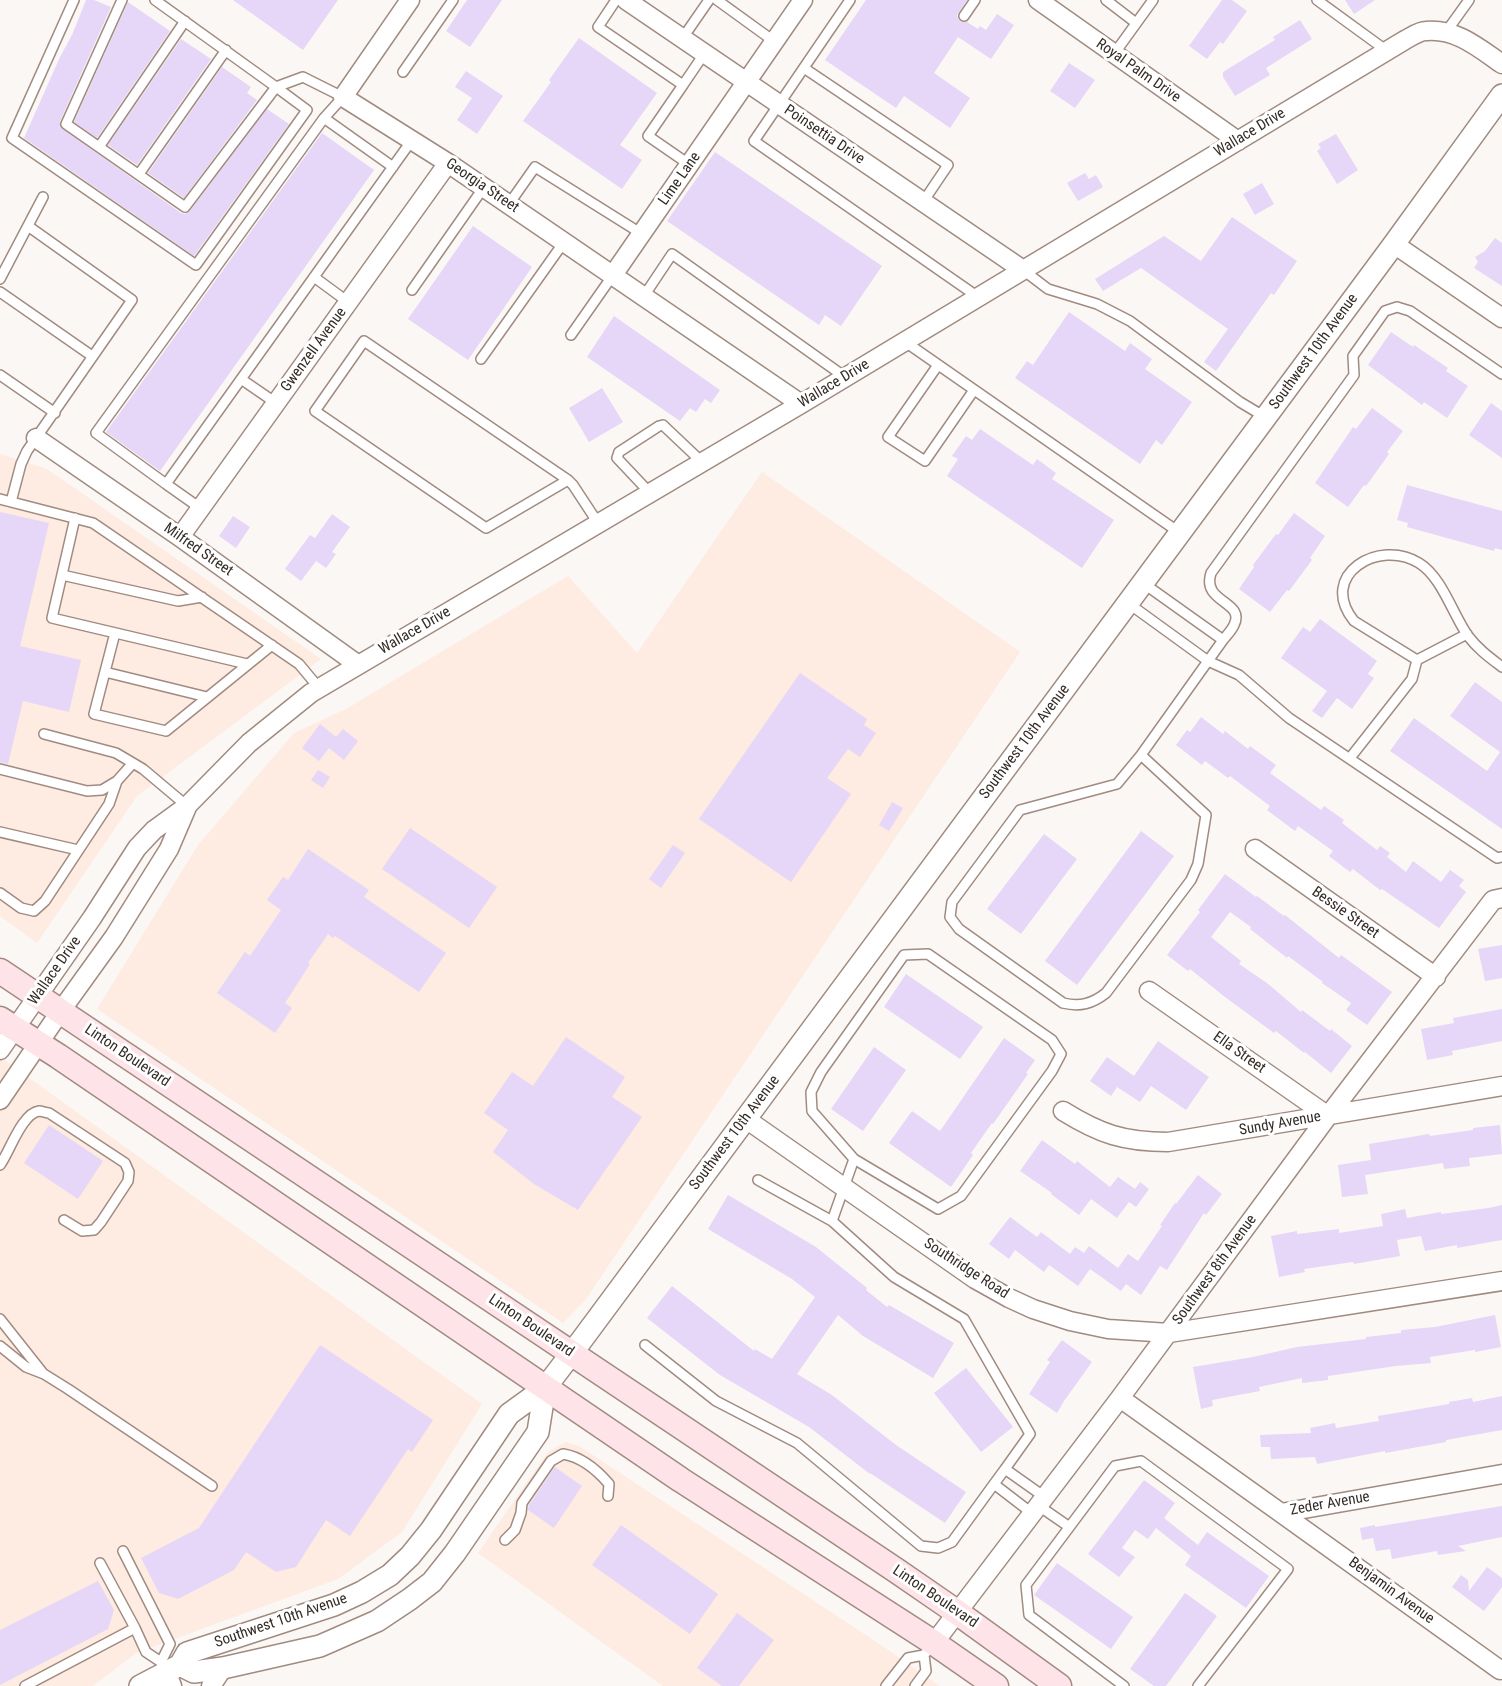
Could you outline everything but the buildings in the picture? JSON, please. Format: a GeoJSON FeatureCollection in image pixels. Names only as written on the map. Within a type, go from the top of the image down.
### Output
{"type":"FeatureCollection","features":[{"type":"Feature","properties":{"kind":"main road","name":"Linton Boulevard"},"geometry":{"type":"LineString","coordinates":[[0,971],[958,1613],[1059,1686]]}},
{"type":"Feature","properties":{"kind":"main road"},"geometry":{"type":"LineString","coordinates":[[7,1024],[929,1649],[996,1686]]}},
{"type":"Feature","properties":{"kind":"street"},"geometry":{"type":"LineString","coordinates":[[343,97],[410,0]]}},
{"type":"Feature","properties":{"kind":"street","name":"Poinsettia Drive"},"geometry":{"type":"LineString","coordinates":[[626,0],[1023,270]]}},
{"type":"Feature","properties":{"kind":"street"},"geometry":{"type":"LineString","coordinates":[[747,83],[803,0]]}},
{"type":"Feature","properties":{"kind":"street","name":"Royal Palm Drive"},"geometry":{"type":"LineString","coordinates":[[1038,0],[1238,141]]}},
{"type":"Feature","properties":{"kind":"street","name":"Wallace Drive"},"geometry":{"type":"LineString","coordinates":[[0,1050],[7,1024],[37,997],[137,848],[154,830],[187,806],[249,743],[311,693],[801,404],[1424,30],[1446,32],[1472,44],[1502,64]]}},
{"type":"Feature","properties":{"kind":"street","name":"Lime Lane"},"geometry":{"type":"LineString","coordinates":[[613,275],[747,83]]}},
{"type":"Feature","properties":{"kind":"street","name":"Southwest 10th Avenue"},"geometry":{"type":"LineString","coordinates":[[140,1686],[170,1671],[187,1653],[334,1605],[362,1592],[390,1575],[410,1556],[431,1530],[509,1413],[545,1388],[572,1353],[1502,95]]}},
{"type":"Feature","properties":{"kind":"street","name":"Georgia Street"},"geometry":{"type":"LineString","coordinates":[[343,97],[484,187],[801,404]]}},
{"type":"Feature","properties":{"kind":"street","name":"Gwenzell Avenue"},"geometry":{"type":"LineString","coordinates":[[180,537],[448,163]]}},
{"type":"Feature","properties":{"kind":"street"},"geometry":{"type":"LineString","coordinates":[[1394,244],[1502,318]]}},
{"type":"Feature","properties":{"kind":"street","name":"Milfred Street"},"geometry":{"type":"LineString","coordinates":[[36,438],[180,537],[357,664]]}},
{"type":"Feature","properties":{"kind":"street","name":"Wallace Drive"},"geometry":{"type":"LineString","coordinates":[[0,1100],[114,937],[169,849],[187,806]]}},
{"type":"Feature","properties":{"kind":"street","name":"Bessie Street"},"geometry":{"type":"LineString","coordinates":[[1255,849],[1436,977]]}},
{"type":"Feature","properties":{"kind":"street","name":"Southwest 8th Avenue"},"geometry":{"type":"LineString","coordinates":[[929,1649],[1169,1333],[1328,1116],[1493,900],[1499,899]]}},
{"type":"Feature","properties":{"kind":"street","name":"Ella Street"},"geometry":{"type":"LineString","coordinates":[[1149,991],[1328,1116]]}},
{"type":"Feature","properties":{"kind":"street","name":"Sundy Avenue"},"geometry":{"type":"LineString","coordinates":[[1063,1111],[1100,1131],[1122,1139],[1145,1142],[1180,1141],[1502,1086]]}},
{"type":"Feature","properties":{"kind":"street","name":"Southridge Road"},"geometry":{"type":"LineString","coordinates":[[746,1119],[975,1279],[1025,1305],[1070,1321],[1108,1329],[1169,1333],[1502,1281]]}},
{"type":"Feature","properties":{"kind":"street","name":"Southwest 10th Avenue"},"geometry":{"type":"LineString","coordinates":[[170,1671],[194,1672],[223,1668],[320,1646],[377,1621],[410,1599],[432,1582],[455,1553],[538,1432],[545,1388]]}},
{"type":"Feature","properties":{"kind":"street","name":"Zeder Avenue"},"geometry":{"type":"LineString","coordinates":[[1120,1398],[1281,1513],[1502,1474]]}},
{"type":"Feature","properties":{"kind":"street","name":"Benjamin Avenue"},"geometry":{"type":"LineString","coordinates":[[1281,1513],[1500,1670]]}},
{"type":"Feature","properties":{"kind":"street"},"geometry":{"type":"LineString","coordinates":[[211,1686],[223,1668]]}},
{"type":"Feature","properties":{"kind":"lane"},"geometry":{"type":"LineString","coordinates":[[74,0],[12,138],[196,265],[308,110],[155,0]]}},
{"type":"Feature","properties":{"kind":"lane"},"geometry":{"type":"LineString","coordinates":[[122,0],[66,124],[185,207],[276,87]]}},
{"type":"Feature","properties":{"kind":"lane"},"geometry":{"type":"LineString","coordinates":[[403,72],[453,0]]}},
{"type":"Feature","properties":{"kind":"lane"},"geometry":{"type":"LineString","coordinates":[[616,0],[598,27],[684,85]]}},
{"type":"Feature","properties":{"kind":"lane"},"geometry":{"type":"LineString","coordinates":[[682,39],[709,0]]}},
{"type":"Feature","properties":{"kind":"lane"},"geometry":{"type":"LineString","coordinates":[[717,0],[775,42]]}},
{"type":"Feature","properties":{"kind":"lane"},"geometry":{"type":"LineString","coordinates":[[850,0],[754,141],[978,297]]}},
{"type":"Feature","properties":{"kind":"lane"},"geometry":{"type":"LineString","coordinates":[[964,16],[975,0]]}},
{"type":"Feature","properties":{"kind":"lane"},"geometry":{"type":"LineString","coordinates":[[1106,0],[1136,23]]}},
{"type":"Feature","properties":{"kind":"lane"},"geometry":{"type":"LineString","coordinates":[[1114,54],[1153,0]]}},
{"type":"Feature","properties":{"kind":"lane"},"geometry":{"type":"LineString","coordinates":[[1317,0],[1387,51]]}},
{"type":"Feature","properties":{"kind":"lane"},"geometry":{"type":"LineString","coordinates":[[1446,32],[1469,0]]}},
{"type":"Feature","properties":{"kind":"lane"},"geometry":{"type":"LineString","coordinates":[[99,147],[185,21]]}},
{"type":"Feature","properties":{"kind":"lane"},"geometry":{"type":"LineString","coordinates":[[139,174],[226,50]]}},
{"type":"Feature","properties":{"kind":"lane"},"geometry":{"type":"LineString","coordinates":[[690,165],[648,136],[704,54]]}},
{"type":"Feature","properties":{"kind":"lane"},"geometry":{"type":"LineString","coordinates":[[804,68],[948,165],[923,202]]}},
{"type":"Feature","properties":{"kind":"lane","name":"Georgia Street"},"geometry":{"type":"LineString","coordinates":[[276,87],[303,77],[343,97]]}},
{"type":"Feature","properties":{"kind":"lane"},"geometry":{"type":"LineString","coordinates":[[200,508],[96,433],[324,118],[343,97]]}},
{"type":"Feature","properties":{"kind":"lane"},"geometry":{"type":"LineString","coordinates":[[324,118],[393,167]]}},
{"type":"Feature","properties":{"kind":"lane"},"geometry":{"type":"LineString","coordinates":[[166,483],[412,140]]}},
{"type":"Feature","properties":{"kind":"lane"},"geometry":{"type":"LineString","coordinates":[[509,204],[535,167],[642,234]]}},
{"type":"Feature","properties":{"kind":"lane"},"geometry":{"type":"LineString","coordinates":[[412,290],[484,187]]}},
{"type":"Feature","properties":{"kind":"lane"},"geometry":{"type":"LineString","coordinates":[[0,279],[43,197]]}},
{"type":"Feature","properties":{"kind":"lane"},"geometry":{"type":"LineString","coordinates":[[11,502],[21,464],[36,438],[132,300],[28,226]]}},
{"type":"Feature","properties":{"kind":"lane"},"geometry":{"type":"LineString","coordinates":[[481,359],[564,242]]}},
{"type":"Feature","properties":{"kind":"lane"},"geometry":{"type":"LineString","coordinates":[[644,296],[672,254],[845,377]]}},
{"type":"Feature","properties":{"kind":"lane"},"geometry":{"type":"LineString","coordinates":[[1023,270],[1048,290],[1097,304],[1130,321],[1240,402],[1265,417]]}},
{"type":"Feature","properties":{"kind":"lane"},"geometry":{"type":"LineString","coordinates":[[571,335],[613,275]]}},
{"type":"Feature","properties":{"kind":"lane"},"geometry":{"type":"LineString","coordinates":[[314,277],[348,302]]}},
{"type":"Feature","properties":{"kind":"lane"},"geometry":{"type":"LineString","coordinates":[[0,292],[92,356]]}},
{"type":"Feature","properties":{"kind":"lane"},"geometry":{"type":"LineString","coordinates":[[1141,755],[1206,815],[1198,864],[1191,880],[1106,993],[1086,1004],[1063,1003],[959,929],[950,917],[952,902],[1020,810],[1117,784],[1141,755],[1234,625],[1235,615],[1230,605],[1213,594],[1210,589],[1211,573],[1354,375],[1353,356],[1385,311],[1397,307],[1410,311],[1502,374]]}},
{"type":"Feature","properties":{"kind":"lane"},"geometry":{"type":"LineString","coordinates":[[568,480],[486,528],[315,411],[364,341],[568,480],[573,484],[598,523]]}},
{"type":"Feature","properties":{"kind":"lane"},"geometry":{"type":"LineString","coordinates":[[904,341],[1180,533]]}},
{"type":"Feature","properties":{"kind":"lane"},"geometry":{"type":"LineString","coordinates":[[938,365],[888,436],[925,461],[974,390]]}},
{"type":"Feature","properties":{"kind":"lane"},"geometry":{"type":"LineString","coordinates":[[0,375],[55,413]]}},
{"type":"Feature","properties":{"kind":"lane"},"geometry":{"type":"LineString","coordinates":[[241,379],[276,403]]}},
{"type":"Feature","properties":{"kind":"lane"},"geometry":{"type":"LineString","coordinates":[[650,493],[617,458],[617,455],[618,452],[659,426],[663,425],[702,462]]}},
{"type":"Feature","properties":{"kind":"lane"},"geometry":{"type":"LineString","coordinates":[[0,499],[93,523],[300,664],[319,688]]}},
{"type":"Feature","properties":{"kind":"lane"},"geometry":{"type":"LineString","coordinates":[[75,518],[52,618],[248,664]]}},
{"type":"Feature","properties":{"kind":"lane"},"geometry":{"type":"LineString","coordinates":[[1417,660],[1354,621],[1347,612],[1342,589],[1346,578],[1353,569],[1368,559],[1386,554],[1404,556],[1421,564],[1434,577],[1467,634],[1481,652],[1502,667]]}},
{"type":"Feature","properties":{"kind":"lane"},"geometry":{"type":"LineString","coordinates":[[62,575],[178,601],[202,597]]}},
{"type":"Feature","properties":{"kind":"lane"},"geometry":{"type":"LineString","coordinates":[[1143,582],[1222,640]]}},
{"type":"Feature","properties":{"kind":"lane"},"geometry":{"type":"LineString","coordinates":[[1128,603],[1208,661],[1239,675],[1289,718],[1497,858],[1502,857]]}},
{"type":"Feature","properties":{"kind":"lane"},"geometry":{"type":"LineString","coordinates":[[115,633],[94,714],[166,731],[272,645]]}},
{"type":"Feature","properties":{"kind":"lane"},"geometry":{"type":"LineString","coordinates":[[1350,758],[1412,679],[1417,660],[1467,634]]}},
{"type":"Feature","properties":{"kind":"lane"},"geometry":{"type":"LineString","coordinates":[[105,672],[207,697]]}},
{"type":"Feature","properties":{"kind":"lane"},"geometry":{"type":"LineString","coordinates":[[44,734],[116,753],[143,769],[187,806]]}},
{"type":"Feature","properties":{"kind":"lane"},"geometry":{"type":"LineString","coordinates":[[0,770],[87,791],[102,790],[117,781],[133,763]]}},
{"type":"Feature","properties":{"kind":"lane"},"geometry":{"type":"LineString","coordinates":[[0,893],[21,908],[34,911],[45,901],[109,804],[117,781]]}},
{"type":"Feature","properties":{"kind":"lane"},"geometry":{"type":"LineString","coordinates":[[0,832],[78,850]]}},
{"type":"Feature","properties":{"kind":"lane"},"geometry":{"type":"LineString","coordinates":[[928,954],[1052,1040],[1061,1054],[1052,1071],[961,1196],[938,1209],[854,1159],[812,1111],[811,1092],[821,1072],[904,955],[928,954]]}},
{"type":"Feature","properties":{"kind":"lane"},"geometry":{"type":"LineString","coordinates":[[0,1165],[30,1115],[39,1111],[49,1113],[125,1163],[129,1172],[128,1180],[94,1230],[82,1231],[64,1220]]}},
{"type":"Feature","properties":{"kind":"lane"},"geometry":{"type":"LineString","coordinates":[[832,1221],[854,1159]]}},
{"type":"Feature","properties":{"kind":"lane"},"geometry":{"type":"LineString","coordinates":[[645,1344],[716,1401],[797,1443],[921,1546],[938,1548],[952,1542],[1030,1434],[964,1319],[894,1277],[832,1221],[758,1180]]}},
{"type":"Feature","properties":{"kind":"lane"},"geometry":{"type":"LineString","coordinates":[[0,1319],[44,1374]]}},
{"type":"Feature","properties":{"kind":"lane"},"geometry":{"type":"LineString","coordinates":[[0,1346],[26,1367],[44,1374],[68,1389],[212,1486]]}},
{"type":"Feature","properties":{"kind":"lane"},"geometry":{"type":"LineString","coordinates":[[505,1540],[515,1530],[522,1503],[551,1461],[563,1454],[574,1456],[599,1474],[609,1484],[608,1496]]}},
{"type":"Feature","properties":{"kind":"lane"},"geometry":{"type":"LineString","coordinates":[[1124,1686],[1029,1615],[1026,1585],[1115,1466],[1141,1461],[1288,1569],[1198,1686]]}},
{"type":"Feature","properties":{"kind":"lane"},"geometry":{"type":"LineString","coordinates":[[1005,1469],[1039,1506]]}},
{"type":"Feature","properties":{"kind":"lane"},"geometry":{"type":"LineString","coordinates":[[994,1484],[1039,1506],[1068,1526]]}},
{"type":"Feature","properties":{"kind":"lane"},"geometry":{"type":"LineString","coordinates":[[123,1551],[170,1644],[170,1671]]}},
{"type":"Feature","properties":{"kind":"lane"},"geometry":{"type":"LineString","coordinates":[[100,1563],[146,1652],[170,1671]]}},
{"type":"Feature","properties":{"kind":"lane"},"geometry":{"type":"LineString","coordinates":[[26,1686],[135,1628]]}},
{"type":"Feature","properties":{"kind":"lane"},"geometry":{"type":"LineString","coordinates":[[886,1686],[908,1658],[929,1649]]}},
{"type":"Feature","properties":{"kind":"lane"},"geometry":{"type":"LineString","coordinates":[[915,1686],[926,1671],[929,1649]]}},
{"type":"Feature","properties":{"kind":"shaded area"},"geometry":{"type":"Polygon","coordinates":[[[0,454],[47,469],[321,659],[137,796],[37,943],[0,916],[0,454]]]}},
{"type":"Feature","properties":{"kind":"shaded area"},"geometry":{"type":"Polygon","coordinates":[[[762,472],[1020,652],[586,1299],[563,1323],[97,1009],[198,845],[294,733],[346,709],[568,576],[637,653],[762,472]]]}},
{"type":"Feature","properties":{"kind":"shaded area"},"geometry":{"type":"Polygon","coordinates":[[[0,1057],[482,1404],[402,1532],[338,1579],[136,1653],[93,1686],[0,1686],[0,1057]]]}},
{"type":"Feature","properties":{"kind":"shaded area"},"geometry":{"type":"Polygon","coordinates":[[[566,1442],[579,1446],[940,1686],[663,1686],[478,1553],[548,1452],[566,1442]]]}}]}
